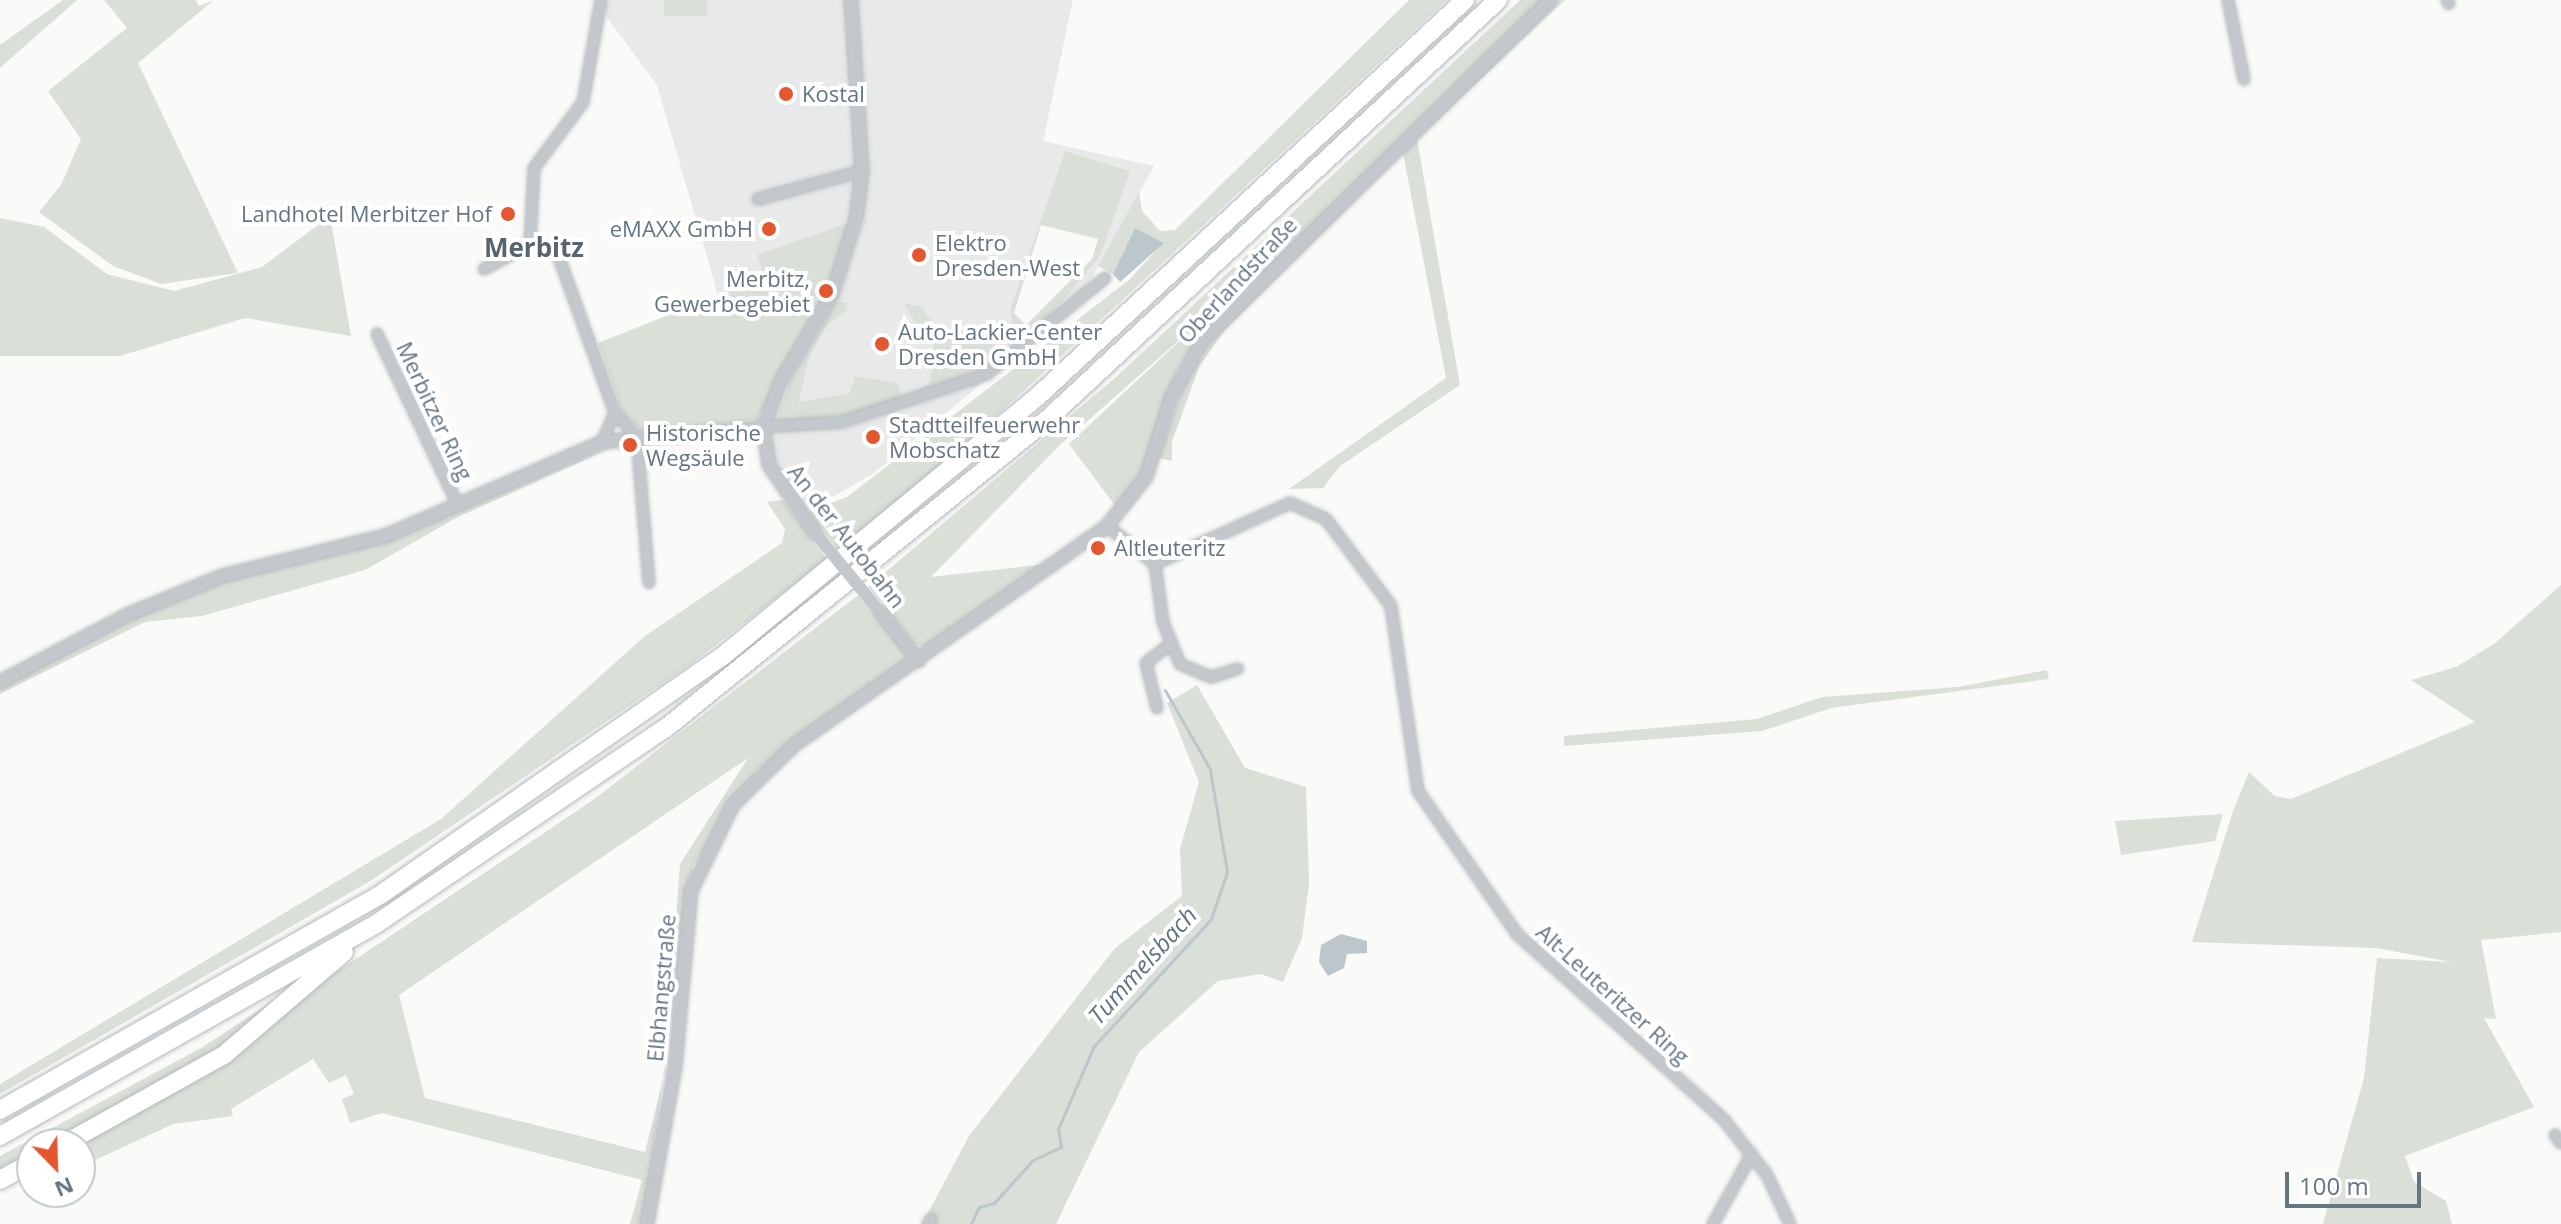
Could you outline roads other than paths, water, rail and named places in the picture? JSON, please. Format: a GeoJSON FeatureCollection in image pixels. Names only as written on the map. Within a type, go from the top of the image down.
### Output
{"type":"FeatureCollection","features":[{"type":"Feature","properties":{"kind":"highway"},"geometry":{"type":"LineString","coordinates":[[0,1110],[383,893],[724,655],[1037,397],[1465,0]]}},
{"type":"Feature","properties":{"kind":"highway"},"geometry":{"type":"LineString","coordinates":[[0,1136],[376,924],[614,765],[855,581],[1110,362],[1498,0]]}},
{"type":"Feature","properties":{"kind":"highway"},"geometry":{"type":"LineString","coordinates":[[92,1128],[241,1044],[376,924]]}},
{"type":"Feature","properties":{"kind":"street"},"geometry":{"type":"LineString","coordinates":[[530,244],[534,168],[583,102],[601,0]]}},
{"type":"Feature","properties":{"kind":"street"},"geometry":{"type":"LineString","coordinates":[[763,427],[836,285],[862,171],[851,0]]}},
{"type":"Feature","properties":{"kind":"street","name":"Oberlandstraße"},"geometry":{"type":"LineString","coordinates":[[759,774],[1107,526],[1146,477],[1172,396],[1202,341],[1550,0]]}},
{"type":"Feature","properties":{"kind":"street"},"geometry":{"type":"LineString","coordinates":[[2228,0],[2244,79]]}},
{"type":"Feature","properties":{"kind":"street"},"geometry":{"type":"LineString","coordinates":[[758,199],[862,171]]}},
{"type":"Feature","properties":{"kind":"street"},"geometry":{"type":"LineString","coordinates":[[484,269],[530,244],[557,252],[615,413],[637,437],[649,583]]}},
{"type":"Feature","properties":{"kind":"street"},"geometry":{"type":"LineString","coordinates":[[763,427],[842,422],[986,375],[1098,292],[1105,278]]}},
{"type":"Feature","properties":{"kind":"street","name":"Merbitzer Ring"},"geometry":{"type":"LineString","coordinates":[[377,334],[458,505]]}},
{"type":"Feature","properties":{"kind":"street"},"geometry":{"type":"LineString","coordinates":[[602,442],[615,413]]}},
{"type":"Feature","properties":{"kind":"street","name":"Merbitzer Ring"},"geometry":{"type":"LineString","coordinates":[[0,682],[114,621],[222,576],[385,536],[602,442],[763,427]]}},
{"type":"Feature","properties":{"kind":"street","name":"An der Autobahn"},"geometry":{"type":"LineString","coordinates":[[763,427],[769,465],[815,533],[919,661]]}},
{"type":"Feature","properties":{"kind":"street","name":"Alt-Leuteritzer Ring"},"geometry":{"type":"LineString","coordinates":[[1155,564],[1290,503],[1326,519],[1391,606],[1418,791],[1517,934],[1752,1154],[1790,1224]]}},
{"type":"Feature","properties":{"kind":"street"},"geometry":{"type":"LineString","coordinates":[[1107,526],[1155,564],[1170,644],[1192,673],[1211,677],[1238,669]]}},
{"type":"Feature","properties":{"kind":"street"},"geometry":{"type":"LineString","coordinates":[[1157,708],[1146,663],[1170,644]]}},
{"type":"Feature","properties":{"kind":"street","name":"Elbhangstraße"},"geometry":{"type":"LineString","coordinates":[[647,1224],[675,1067],[691,891],[708,843],[759,774]]}},
{"type":"Feature","properties":{"kind":"street"},"geometry":{"type":"LineString","coordinates":[[1713,1224],[1752,1154]]}},
{"type":"Feature","properties":{"kind":"waterway","name":"Tummelsbach"},"geometry":{"type":"LineString","coordinates":[[971,1224],[979,1207],[994,1203],[1033,1160],[1061,1147],[1058,1129],[1094,1046],[1211,919],[1227,872],[1210,769],[1165,690]]}},
{"type":"Feature","properties":{"kind":"place","name":"Kostal"},"geometry":{"type":"Point","coordinates":[786,94]}},
{"type":"Feature","properties":{"kind":"place","name":"Landhotel Merbitzer Hof"},"geometry":{"type":"Point","coordinates":[508,214]}},
{"type":"Feature","properties":{"kind":"place","name":"eMAXX GmbH"},"geometry":{"type":"Point","coordinates":[769,229]}},
{"type":"Feature","properties":{"kind":"place","name":"Elektro Dresden-West"},"geometry":{"type":"Point","coordinates":[919,255]}},
{"type":"Feature","properties":{"kind":"place","name":"Merbitz, Gewerbegebiet"},"geometry":{"type":"Point","coordinates":[826,291]}},
{"type":"Feature","properties":{"kind":"place","name":"Auto-Lackier-Center Dresden GmbH"},"geometry":{"type":"Point","coordinates":[882,344]}},
{"type":"Feature","properties":{"kind":"place","name":"Stadtteilfeuerwehr Mobschatz"},"geometry":{"type":"Point","coordinates":[873,437]}},
{"type":"Feature","properties":{"kind":"place","name":"Historische Wegsäule"},"geometry":{"type":"Point","coordinates":[630,445]}},
{"type":"Feature","properties":{"kind":"place","name":"Altleuteritz"},"geometry":{"type":"Point","coordinates":[1098,548]}},
{"type":"Feature","properties":{"kind":"district","name":"Merbitz"},"geometry":{"type":"Point","coordinates":[534,248]}}]}
